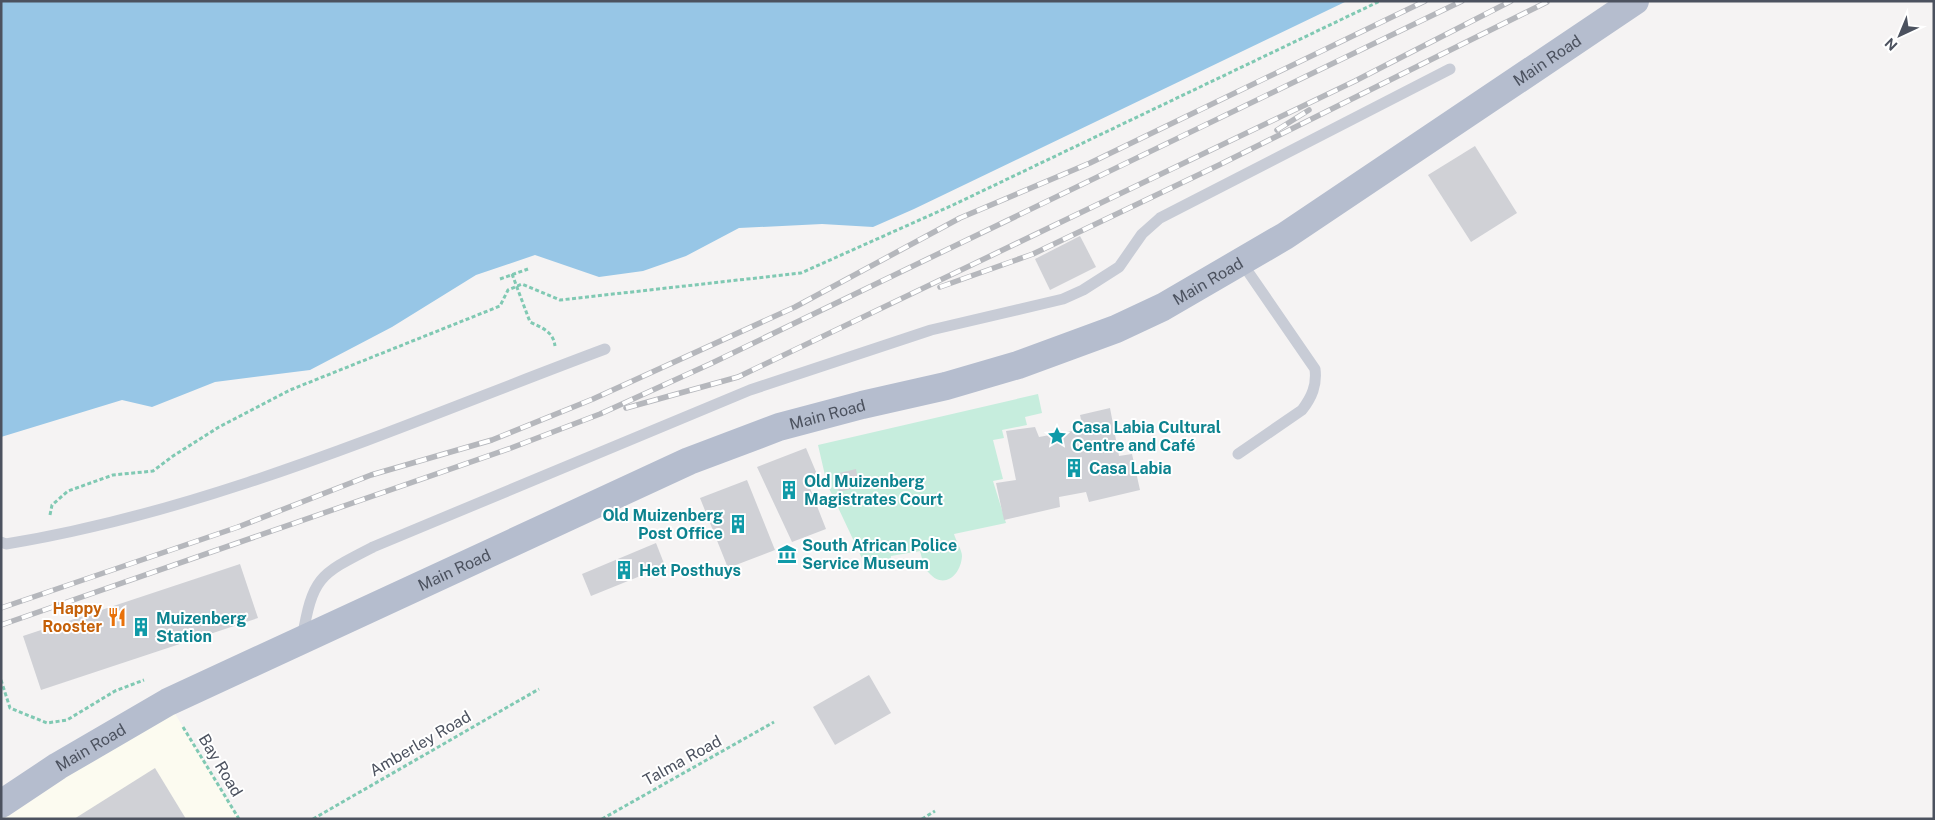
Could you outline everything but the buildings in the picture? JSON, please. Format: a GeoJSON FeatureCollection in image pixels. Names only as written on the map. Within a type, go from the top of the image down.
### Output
{"type":"FeatureCollection","features":[{"type":"Feature","properties":{"kind":"main road","name":"Main Road"},"geometry":{"type":"LineString","coordinates":[[1,803],[58,766],[168,702],[715,451],[779,427],[862,405],[946,386],[1056,352],[1116,329],[1163,307],[1242,263],[1285,236],[1634,1]]}},
{"type":"Feature","properties":{"kind":"lane"},"geometry":{"type":"LineString","coordinates":[[302,641],[308,604],[322,578],[332,567],[373,547],[750,390],[931,330],[1063,299],[1083,290],[1118,267],[1142,234],[1160,218],[1450,69]]}},
{"type":"Feature","properties":{"kind":"lane"},"geometry":{"type":"LineString","coordinates":[[1238,454],[1302,410],[1309,401],[1316,380],[1315,369],[1242,263]]}},
{"type":"Feature","properties":{"kind":"lane"},"geometry":{"type":"LineString","coordinates":[[1,542],[6,544],[116,521],[258,480],[605,348]]}},
{"type":"Feature","properties":{"kind":"path"},"geometry":{"type":"LineString","coordinates":[[44,537],[52,505],[68,491],[113,475],[153,471],[172,456],[219,427],[290,390],[500,306],[508,290],[517,286],[522,284],[560,300],[800,273],[953,206],[1380,1]]}},
{"type":"Feature","properties":{"kind":"path"},"geometry":{"type":"LineString","coordinates":[[500,279],[528,269]]}},
{"type":"Feature","properties":{"kind":"path"},"geometry":{"type":"LineString","coordinates":[[512,274],[530,322],[547,330],[554,337],[558,366]]}},
{"type":"Feature","properties":{"kind":"path"},"geometry":{"type":"LineString","coordinates":[[1,680],[10,708],[47,723],[67,720],[115,691],[149,679]]}},
{"type":"Feature","properties":{"kind":"path","name":"Amberley Road"},"geometry":{"type":"LineString","coordinates":[[313,819],[539,689]]}},
{"type":"Feature","properties":{"kind":"path"},"geometry":{"type":"LineString","coordinates":[[114,696],[115,691]]}},
{"type":"Feature","properties":{"kind":"path","name":"Talma Road"},"geometry":{"type":"LineString","coordinates":[[602,819],[774,722]]}},
{"type":"Feature","properties":{"kind":"path","name":"Bay Road"},"geometry":{"type":"LineString","coordinates":[[181,724],[239,819]]}},
{"type":"Feature","properties":{"kind":"path"},"geometry":{"type":"LineString","coordinates":[[922,819],[935,811]]}},
{"type":"Feature","properties":{"kind":"shaded area"},"geometry":{"type":"Polygon","coordinates":[[[168,702],[239,819],[1,819],[1,804],[168,702]]]}},
{"type":"Feature","properties":{"kind":"green space"},"geometry":{"type":"Polygon","coordinates":[[[1038,394],[1042,413],[1025,417],[1027,425],[1002,430],[1004,438],[993,440],[1003,479],[993,481],[1006,523],[954,534],[962,554],[961,563],[955,574],[946,580],[935,578],[927,571],[920,551],[891,556],[890,564],[867,569],[827,484],[818,445],[1038,394]]]}},
{"type":"Feature","properties":{"kind":"water"},"geometry":{"type":"Polygon","coordinates":[[[1,1],[1347,1],[873,227],[822,224],[739,228],[686,256],[643,271],[599,277],[535,255],[476,275],[392,327],[310,370],[215,382],[152,407],[122,400],[1,437],[1,1]]]}},
{"type":"Feature","properties":{"kind":"railway"},"geometry":{"type":"LineString","coordinates":[[1,608],[238,527],[371,475],[492,440],[593,399],[795,307],[960,218],[1090,163],[1425,1]]}},
{"type":"Feature","properties":{"kind":"railway"},"geometry":{"type":"LineString","coordinates":[[1,625],[511,448],[600,414],[710,364],[1462,1]]}},
{"type":"Feature","properties":{"kind":"railway"},"geometry":{"type":"LineString","coordinates":[[626,408],[738,377],[1355,81],[1511,1]]}},
{"type":"Feature","properties":{"kind":"railway"},"geometry":{"type":"LineString","coordinates":[[940,287],[1033,254],[1219,165],[1547,2]]}},
{"type":"Feature","properties":{"kind":"railway"},"geometry":{"type":"LineString","coordinates":[[1277,130],[1309,110]]}},
{"type":"Feature","properties":{"kind":"place","name":"Casa Labia Cultural Centre and Café"},"geometry":{"type":"Point","coordinates":[1057,436]}},
{"type":"Feature","properties":{"kind":"place","name":"Casa Labia"},"geometry":{"type":"Point","coordinates":[1074,468]}},
{"type":"Feature","properties":{"kind":"place","name":"Old Muizenberg Magistrates Court"},"geometry":{"type":"Point","coordinates":[789,490]}},
{"type":"Feature","properties":{"kind":"place","name":"Old Muizenberg Post Office"},"geometry":{"type":"Point","coordinates":[738,524]}},
{"type":"Feature","properties":{"kind":"place","name":"South African Police Service Museum"},"geometry":{"type":"Point","coordinates":[787,554]}},
{"type":"Feature","properties":{"kind":"place","name":"Het Posthuys"},"geometry":{"type":"Point","coordinates":[624,570]}},
{"type":"Feature","properties":{"kind":"place","name":"Happy Rooster"},"geometry":{"type":"Point","coordinates":[117,617]}},
{"type":"Feature","properties":{"kind":"place","name":"Muizenberg Station"},"geometry":{"type":"Point","coordinates":[141,627]}}]}
